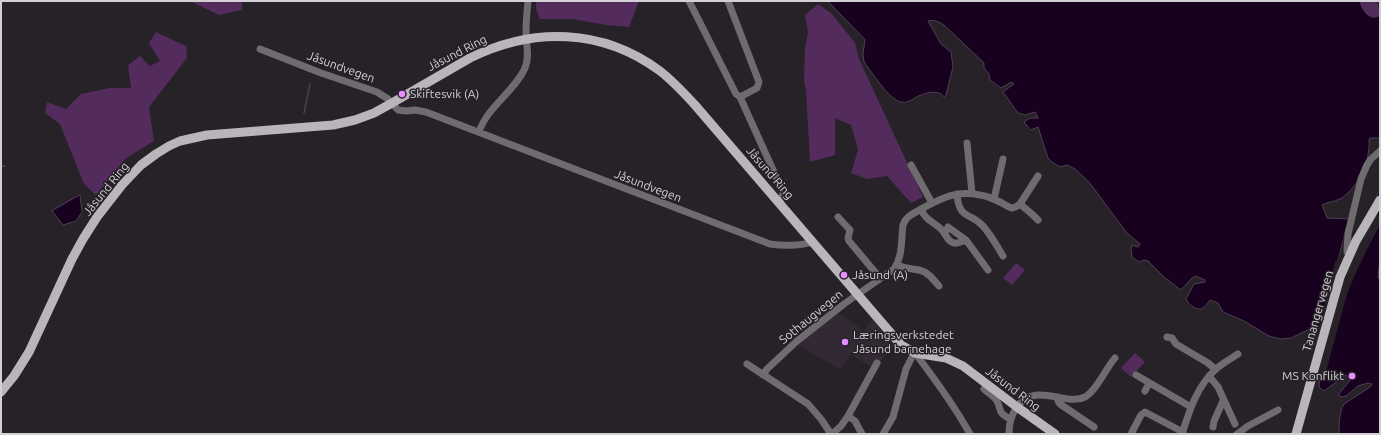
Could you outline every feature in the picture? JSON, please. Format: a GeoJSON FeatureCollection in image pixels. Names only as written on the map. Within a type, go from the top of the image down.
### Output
{"type":"FeatureCollection","features":[{"type":"Feature","properties":{"kind":"main road","name":"Jåsund Ring"},"geometry":{"type":"LineString","coordinates":[[1,392],[14,376],[29,352],[72,259],[97,217],[132,174],[156,154],[180,141],[206,135],[333,125],[355,120],[374,113],[485,50],[527,38],[560,36],[606,44],[625,51],[650,64],[668,78],[689,98],[898,342],[915,356],[946,358],[960,364],[1055,434]]}},
{"type":"Feature","properties":{"kind":"main road","name":"Tanangervegen"},"geometry":{"type":"LineString","coordinates":[[1296,434],[1337,286],[1350,253],[1366,222],[1380,200]]}},
{"type":"Feature","properties":{"kind":"street"},"geometry":{"type":"LineString","coordinates":[[479,132],[482,123],[525,69],[528,60],[528,1]]}},
{"type":"Feature","properties":{"kind":"street"},"geometry":{"type":"LineString","coordinates":[[689,1],[736,94],[740,97],[783,192],[782,198],[778,201]]}},
{"type":"Feature","properties":{"kind":"street"},"geometry":{"type":"LineString","coordinates":[[728,1],[759,82],[757,88],[740,97]]}},
{"type":"Feature","properties":{"kind":"street","name":"Jåsundvegen"},"geometry":{"type":"LineString","coordinates":[[260,48],[321,73],[377,92],[392,103],[398,110],[415,110],[426,112],[770,244],[807,244],[813,242]]}},
{"type":"Feature","properties":{"kind":"street"},"geometry":{"type":"LineString","coordinates":[[967,143],[972,194]]}},
{"type":"Feature","properties":{"kind":"street"},"geometry":{"type":"LineString","coordinates":[[1347,251],[1348,234],[1361,179],[1371,158],[1380,151]]}},
{"type":"Feature","properties":{"kind":"street"},"geometry":{"type":"LineString","coordinates":[[994,199],[1003,159]]}},
{"type":"Feature","properties":{"kind":"street"},"geometry":{"type":"LineString","coordinates":[[911,164],[932,203]]}},
{"type":"Feature","properties":{"kind":"street"},"geometry":{"type":"LineString","coordinates":[[939,286],[924,272],[905,269],[897,265],[902,244],[904,221],[910,215],[941,198],[957,194],[972,194],[994,199],[1012,208],[1017,207],[1038,176]]}},
{"type":"Feature","properties":{"kind":"street"},"geometry":{"type":"LineString","coordinates":[[957,194],[958,203],[961,210],[982,225],[1003,256]]}},
{"type":"Feature","properties":{"kind":"street"},"geometry":{"type":"LineString","coordinates":[[1020,204],[1038,220]]}},
{"type":"Feature","properties":{"kind":"street"},"geometry":{"type":"LineString","coordinates":[[921,210],[925,217],[941,228],[948,240],[952,243],[966,240]]}},
{"type":"Feature","properties":{"kind":"street"},"geometry":{"type":"LineString","coordinates":[[838,216],[850,230],[848,238],[849,241],[880,278]]}},
{"type":"Feature","properties":{"kind":"street"},"geometry":{"type":"LineString","coordinates":[[945,233],[948,227],[966,240],[988,270]]}},
{"type":"Feature","properties":{"kind":"street","name":"Sothaugvegen"},"geometry":{"type":"LineString","coordinates":[[765,376],[767,369],[797,340],[880,278],[892,271],[897,265]]}},
{"type":"Feature","properties":{"kind":"street"},"geometry":{"type":"LineString","coordinates":[[1167,337],[1172,338],[1176,344],[1208,363],[1215,369]]}},
{"type":"Feature","properties":{"kind":"street"},"geometry":{"type":"LineString","coordinates":[[1130,434],[1141,415],[1145,412],[1183,433],[1191,408],[1209,376],[1215,369],[1238,354]]}},
{"type":"Feature","properties":{"kind":"street"},"geometry":{"type":"LineString","coordinates":[[883,434],[893,417],[906,369],[915,356],[918,357],[942,388],[970,434]]}},
{"type":"Feature","properties":{"kind":"street"},"geometry":{"type":"LineString","coordinates":[[1009,434],[1010,419],[1017,407],[1024,400],[1035,395],[1077,399],[1086,396],[1115,358]]}},
{"type":"Feature","properties":{"kind":"street"},"geometry":{"type":"LineString","coordinates":[[747,364],[808,404],[822,419],[832,434],[841,426],[848,416],[877,363]]}},
{"type":"Feature","properties":{"kind":"street"},"geometry":{"type":"LineString","coordinates":[[1136,375],[1191,408]]}},
{"type":"Feature","properties":{"kind":"street"},"geometry":{"type":"LineString","coordinates":[[1209,376],[1218,387],[1223,401],[1235,424]]}},
{"type":"Feature","properties":{"kind":"street"},"geometry":{"type":"LineString","coordinates":[[1145,390],[1149,383]]}},
{"type":"Feature","properties":{"kind":"street"},"geometry":{"type":"LineString","coordinates":[[984,390],[996,399],[1002,414],[1010,419]]}},
{"type":"Feature","properties":{"kind":"street"},"geometry":{"type":"LineString","coordinates":[[1058,397],[1060,404],[1094,427]]}},
{"type":"Feature","properties":{"kind":"street"},"geometry":{"type":"LineString","coordinates":[[1213,427],[1214,421],[1223,401]]}},
{"type":"Feature","properties":{"kind":"street"},"geometry":{"type":"LineString","coordinates":[[1237,434],[1248,426],[1278,410]]}},
{"type":"Feature","properties":{"kind":"street"},"geometry":{"type":"LineString","coordinates":[[1271,413],[1274,421]]}},
{"type":"Feature","properties":{"kind":"street"},"geometry":{"type":"LineString","coordinates":[[848,416],[855,421],[862,434]]}},
{"type":"Feature","properties":{"kind":"shaded area"},"geometry":{"type":"Polygon","coordinates":[[[190,1],[242,1],[242,10],[219,15],[190,1]]]}},
{"type":"Feature","properties":{"kind":"shaded area"},"geometry":{"type":"Polygon","coordinates":[[[536,1],[639,1],[629,27],[606,25],[573,19],[540,19],[536,9],[536,1]]]}},
{"type":"Feature","properties":{"kind":"shaded area"},"geometry":{"type":"Polygon","coordinates":[[[828,1],[1360,1],[1367,14],[1373,17],[1380,15],[1380,138],[1369,139],[1368,155],[1362,173],[1352,188],[1340,199],[1322,205],[1327,218],[1349,219],[1320,327],[1316,326],[1291,338],[1281,339],[1269,336],[1244,321],[1223,312],[1218,303],[1210,300],[1201,309],[1193,307],[1186,299],[1194,284],[1205,282],[1205,280],[1195,276],[1181,290],[1164,277],[1148,261],[1144,260],[1139,262],[1132,257],[1132,245],[1137,247],[1140,244],[1127,233],[1089,182],[1075,169],[1067,165],[1060,167],[1048,158],[1038,127],[1031,130],[1024,122],[1030,118],[1038,118],[1035,112],[1025,115],[1018,113],[1003,92],[1014,84],[1011,82],[1001,88],[990,80],[989,74],[984,68],[984,63],[944,25],[930,20],[928,21],[941,44],[951,52],[953,67],[946,95],[944,97],[940,93],[930,92],[907,102],[901,102],[896,100],[886,91],[864,62],[863,54],[865,40],[828,1]]]}},
{"type":"Feature","properties":{"kind":"shaded area"},"geometry":{"type":"Polygon","coordinates":[[[1360,1],[1377,1],[1380,15],[1373,17],[1367,14],[1360,1]]]}},
{"type":"Feature","properties":{"kind":"shaded area"},"geometry":{"type":"Polygon","coordinates":[[[818,4],[832,14],[855,43],[859,59],[923,197],[911,203],[887,176],[867,179],[851,173],[858,150],[851,125],[835,118],[835,155],[810,162],[806,90],[804,80],[805,48],[808,33],[805,15],[818,4]]]}},
{"type":"Feature","properties":{"kind":"shaded area"},"geometry":{"type":"Polygon","coordinates":[[[156,32],[186,46],[187,58],[149,107],[154,141],[125,159],[96,195],[84,184],[60,124],[45,113],[47,102],[66,109],[81,94],[110,88],[131,88],[128,65],[140,56],[150,66],[160,61],[149,43],[156,32]]]}},
{"type":"Feature","properties":{"kind":"shaded area"},"geometry":{"type":"Polygon","coordinates":[[[1380,190],[1380,257],[1378,278],[1380,280],[1380,434],[1339,434],[1339,422],[1342,407],[1372,384],[1368,383],[1358,386],[1346,396],[1342,397],[1338,395],[1351,379],[1346,375],[1324,391],[1319,387],[1320,378],[1344,290],[1378,227],[1376,200],[1380,190]]]}},
{"type":"Feature","properties":{"kind":"shaded area"},"geometry":{"type":"Polygon","coordinates":[[[80,195],[82,212],[76,221],[63,225],[52,211],[80,195]]]}},
{"type":"Feature","properties":{"kind":"shaded area"},"geometry":{"type":"Polygon","coordinates":[[[1016,263],[1025,270],[1012,285],[1003,278],[1016,263]]]}},
{"type":"Feature","properties":{"kind":"shaded area","name":"Læringsverkstedet Jåsund barnehage"},"geometry":{"type":"Polygon","coordinates":[[[837,312],[864,331],[873,318],[891,340],[889,341],[892,344],[894,343],[896,346],[889,351],[879,363],[871,367],[851,354],[840,370],[797,344],[837,312]]]}},
{"type":"Feature","properties":{"kind":"shaded area"},"geometry":{"type":"Polygon","coordinates":[[[1135,353],[1145,362],[1131,377],[1121,368],[1135,353]]]}},
{"type":"Feature","properties":{"kind":"pier"},"geometry":{"type":"Polygon","coordinates":[[[1376,206],[1380,223],[1347,294],[1324,379],[1318,378],[1323,353],[1342,289],[1349,273],[1376,227],[1377,222],[1373,216],[1376,206]]]}},
{"type":"Feature","properties":{"kind":"pier"},"geometry":{"type":"Polygon","coordinates":[[[1349,225],[1322,327],[1319,329],[1335,262],[1338,259],[1342,248],[1345,227],[1349,225]]]}},
{"type":"Feature","properties":{"kind":"waterway"},"geometry":{"type":"LineString","coordinates":[[304,113],[310,84]]}},
{"type":"Feature","properties":{"kind":"waterway"},"geometry":{"type":"LineString","coordinates":[[1,167],[5,166]]}},
{"type":"Feature","properties":{"kind":"place","name":"Skiftesvik (A)"},"geometry":{"type":"Point","coordinates":[402,94]}},
{"type":"Feature","properties":{"kind":"place","name":"Jåsund (A)"},"geometry":{"type":"Point","coordinates":[844,275]}},
{"type":"Feature","properties":{"kind":"place","name":"Læringsverkstedet Jåsund barnehage"},"geometry":{"type":"Point","coordinates":[845,342]}},
{"type":"Feature","properties":{"kind":"place","name":"MS Konflikt"},"geometry":{"type":"Point","coordinates":[1352,376]}}]}
